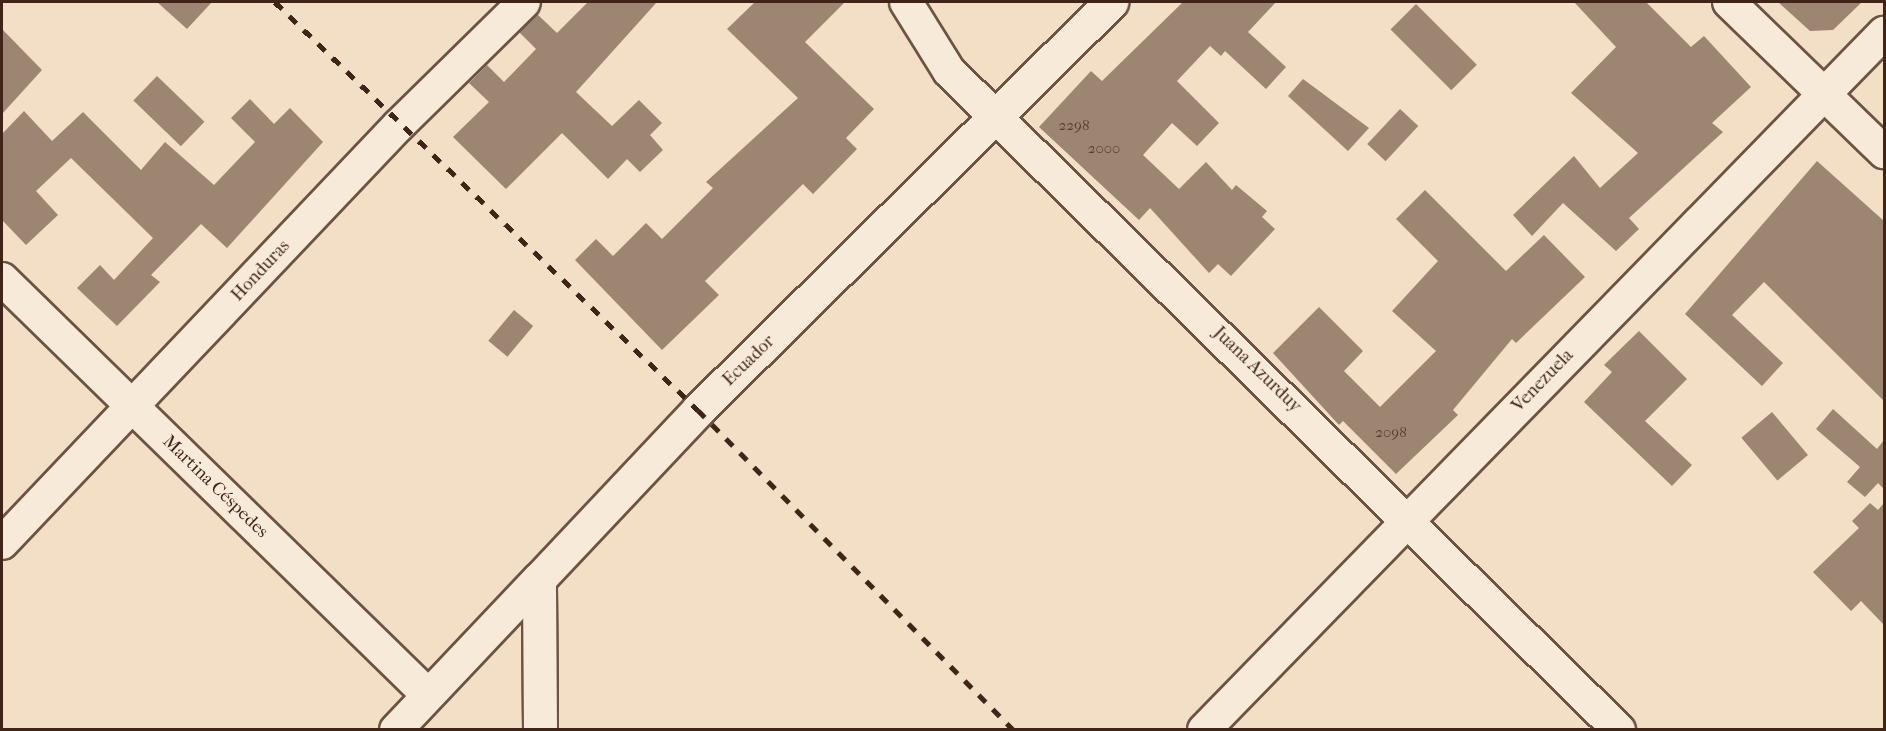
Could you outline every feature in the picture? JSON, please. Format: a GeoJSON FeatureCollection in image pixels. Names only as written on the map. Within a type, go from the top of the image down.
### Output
{"type":"FeatureCollection","features":[{"type":"Feature","properties":{"kind":"main road","name":"Ecuador"},"geometry":{"type":"LineString","coordinates":[[539,579],[698,410],[998,118],[1111,2]]}},
{"type":"Feature","properties":{"kind":"main road"},"geometry":{"type":"LineString","coordinates":[[539,579],[540,729]]}},
{"type":"Feature","properties":{"kind":"street","name":"Honduras"},"geometry":{"type":"LineString","coordinates":[[2,543],[399,125],[524,2]]}},
{"type":"Feature","properties":{"kind":"street","name":"Juana Azurduy"},"geometry":{"type":"LineString","coordinates":[[906,2],[949,71],[1409,519],[1619,729]]}},
{"type":"Feature","properties":{"kind":"street"},"geometry":{"type":"LineString","coordinates":[[1730,2],[1884,152]]}},
{"type":"Feature","properties":{"kind":"street","name":"Venezuela"},"geometry":{"type":"LineString","coordinates":[[1204,729],[1884,33]]}},
{"type":"Feature","properties":{"kind":"street","name":"Martina Céspedes"},"geometry":{"type":"LineString","coordinates":[[2,279],[427,694]]}},
{"type":"Feature","properties":{"kind":"street","name":"Ecuador"},"geometry":{"type":"LineString","coordinates":[[396,729],[539,579]]}},
{"type":"Feature","properties":{"kind":"building"},"geometry":{"type":"Polygon","coordinates":[[[157,2],[212,2],[187,29],[157,2]]]}},
{"type":"Feature","properties":{"kind":"building"},"geometry":{"type":"Polygon","coordinates":[[[588,2],[657,2],[576,92],[612,126],[639,100],[662,123],[650,135],[663,150],[640,172],[627,159],[608,179],[562,133],[506,189],[453,137],[489,102],[469,83],[487,65],[504,82],[536,49],[519,32],[537,14],[557,33],[588,2]]]}},
{"type":"Feature","properties":{"kind":"building"},"geometry":{"type":"Polygon","coordinates":[[[755,2],[845,2],[805,42],[874,109],[846,138],[857,149],[813,194],[803,184],[705,281],[719,295],[662,350],[575,260],[596,239],[613,256],[646,223],[662,239],[713,188],[706,182],[798,98],[727,29],[755,2]]]}},
{"type":"Feature","properties":{"kind":"building"},"geometry":{"type":"Polygon","coordinates":[[[1183,2],[1276,2],[1248,32],[1286,67],[1266,89],[1225,51],[1221,56],[1210,46],[1177,81],[1219,123],[1197,146],[1172,123],[1143,155],[1179,189],[1206,162],[1232,190],[1236,185],[1267,211],[1262,217],[1275,229],[1231,276],[1218,264],[1209,273],[1150,208],[1139,220],[1039,127],[1091,71],[1102,81],[1183,2]]]}},
{"type":"Feature","properties":{"kind":"building"},"geometry":{"type":"Polygon","coordinates":[[[1574,2],[1646,2],[1691,47],[1704,36],[1751,87],[1712,123],[1723,132],[1629,218],[1639,229],[1616,251],[1563,203],[1532,236],[1513,215],[1574,156],[1600,188],[1638,153],[1571,93],[1616,47],[1574,2]]]}},
{"type":"Feature","properties":{"kind":"building"},"geometry":{"type":"Polygon","coordinates":[[[1778,2],[1862,2],[1833,30],[1810,31],[1778,2]]]}},
{"type":"Feature","properties":{"kind":"building"},"geometry":{"type":"Polygon","coordinates":[[[1416,4],[1477,65],[1451,90],[1391,29],[1416,4]]]}},
{"type":"Feature","properties":{"kind":"building"},"geometry":{"type":"Polygon","coordinates":[[[2,29],[42,70],[2,114],[2,29]]]}},
{"type":"Feature","properties":{"kind":"building"},"geometry":{"type":"Polygon","coordinates":[[[157,76],[204,122],[181,146],[133,100],[157,76]]]}},
{"type":"Feature","properties":{"kind":"building"},"geometry":{"type":"Polygon","coordinates":[[[1303,79],[1369,128],[1348,151],[1288,96],[1303,79]]]}},
{"type":"Feature","properties":{"kind":"building"},"geometry":{"type":"Polygon","coordinates":[[[250,99],[274,124],[290,108],[323,142],[227,248],[201,224],[151,275],[160,282],[117,326],[77,288],[100,265],[114,280],[153,238],[71,158],[36,191],[58,215],[26,245],[2,220],[2,134],[24,111],[52,141],[83,112],[141,170],[165,142],[214,185],[255,142],[231,118],[250,99]]]}},
{"type":"Feature","properties":{"kind":"building"},"geometry":{"type":"Polygon","coordinates":[[[1400,109],[1418,126],[1386,161],[1367,144],[1400,109]]]}},
{"type":"Feature","properties":{"kind":"building"},"geometry":{"type":"Polygon","coordinates":[[[1817,161],[1884,221],[1884,401],[1764,282],[1732,315],[1783,363],[1762,386],[1685,314],[1817,161]]]}},
{"type":"Feature","properties":{"kind":"building"},"geometry":{"type":"Polygon","coordinates":[[[1425,190],[1506,271],[1544,235],[1585,277],[1516,343],[1512,339],[1453,410],[1458,415],[1396,474],[1343,421],[1339,425],[1273,353],[1319,307],[1363,351],[1344,371],[1380,407],[1436,351],[1392,311],[1438,261],[1396,219],[1425,190]]]}},
{"type":"Feature","properties":{"kind":"building"},"geometry":{"type":"Polygon","coordinates":[[[514,310],[533,326],[507,357],[488,341],[514,310]]]}},
{"type":"Feature","properties":{"kind":"building"},"geometry":{"type":"Polygon","coordinates":[[[1639,331],[1687,379],[1645,421],[1692,465],[1672,486],[1584,402],[1612,372],[1604,365],[1639,331]]]}},
{"type":"Feature","properties":{"kind":"building"},"geometry":{"type":"Polygon","coordinates":[[[1833,409],[1877,449],[1884,440],[1884,489],[1878,483],[1865,497],[1847,482],[1860,467],[1816,429],[1833,409]]]}},
{"type":"Feature","properties":{"kind":"building"},"geometry":{"type":"Polygon","coordinates":[[[1772,412],[1808,455],[1777,481],[1741,438],[1772,412]]]}},
{"type":"Feature","properties":{"kind":"building"},"geometry":{"type":"Polygon","coordinates":[[[1870,503],[1878,510],[1884,503],[1884,625],[1861,601],[1851,611],[1813,572],[1859,528],[1852,521],[1870,503]]]}},
{"type":"Feature","properties":{"kind":"railway"},"geometry":{"type":"LineString","coordinates":[[275,2],[698,410],[1014,730]]}}]}
